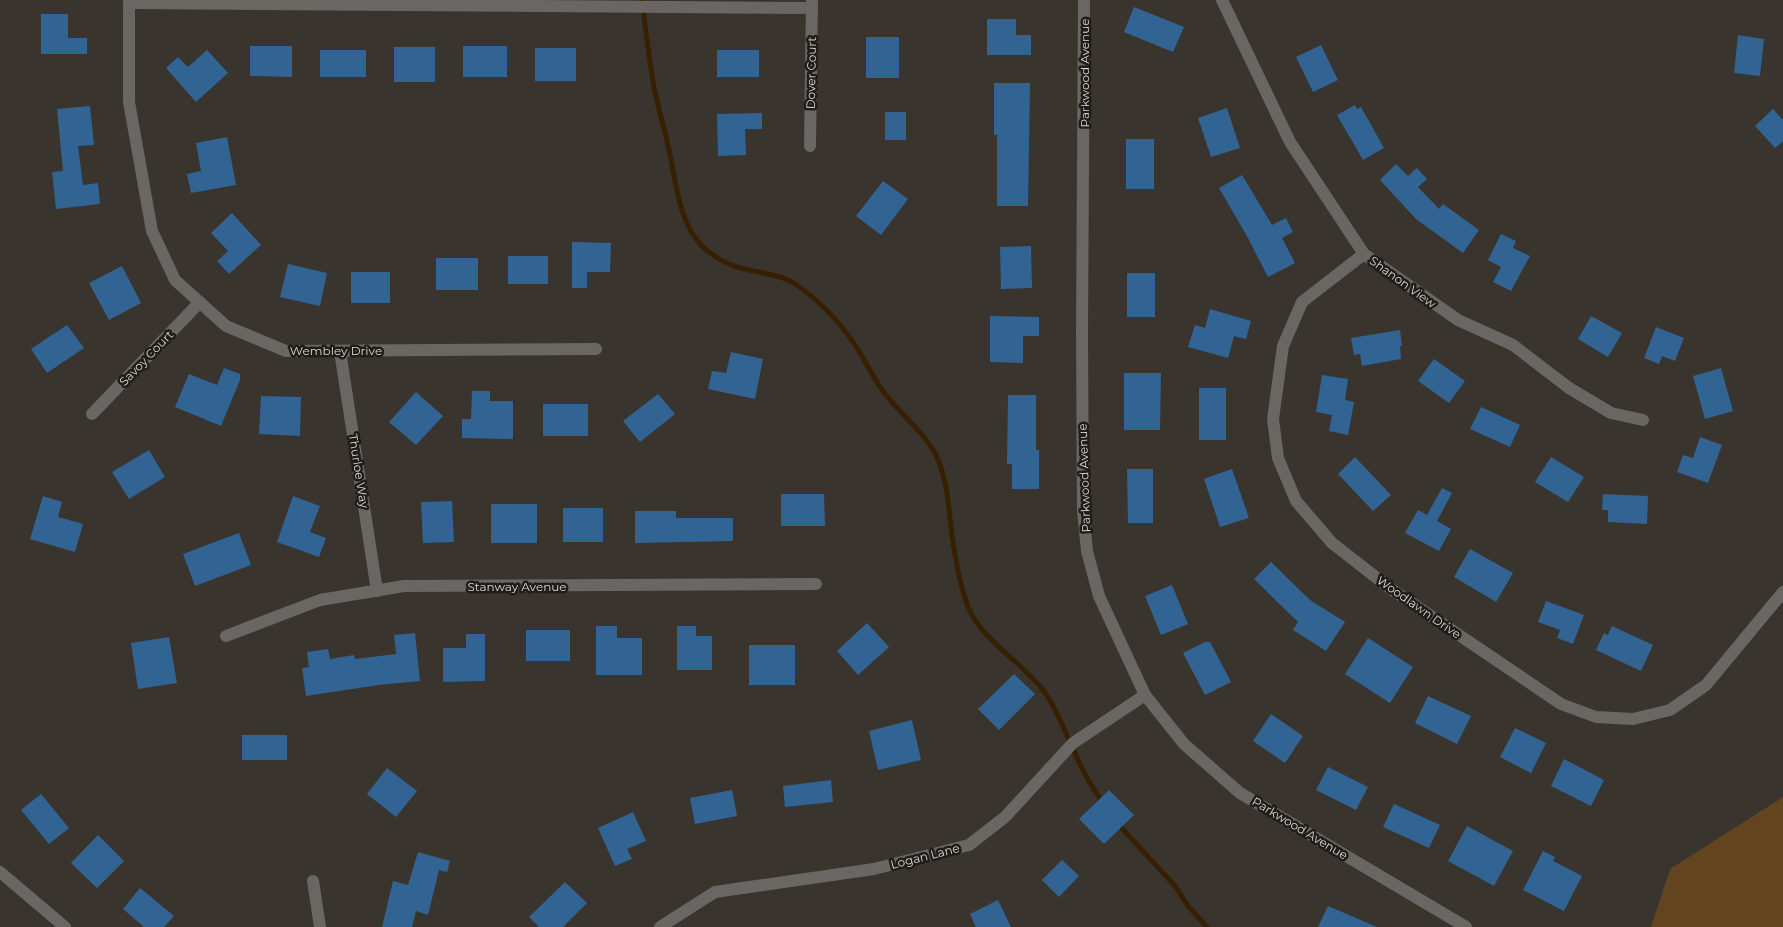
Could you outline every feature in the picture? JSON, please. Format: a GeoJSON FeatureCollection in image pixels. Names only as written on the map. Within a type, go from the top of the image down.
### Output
{"type":"FeatureCollection","features":[{"type":"Feature","properties":{"kind":"street","name":"Parkwood Avenue"},"geometry":{"type":"LineString","coordinates":[[1084,0],[1083,510],[1087,551],[1099,596],[1145,695],[1184,744],[1240,793],[1466,927]]}},
{"type":"Feature","properties":{"kind":"street","name":"Shanon View"},"geometry":{"type":"LineString","coordinates":[[1222,0],[1290,142],[1364,254],[1458,320],[1514,345],[1569,388],[1612,413],[1643,420]]}},
{"type":"Feature","properties":{"kind":"street"},"geometry":{"type":"LineString","coordinates":[[129,1],[812,4]]}},
{"type":"Feature","properties":{"kind":"street","name":"Wembley Drive"},"geometry":{"type":"LineString","coordinates":[[129,1],[129,102],[152,231],[175,280],[226,326],[286,351],[596,349]]}},
{"type":"Feature","properties":{"kind":"street","name":"Dover Court"},"geometry":{"type":"LineString","coordinates":[[810,146],[812,4]]}},
{"type":"Feature","properties":{"kind":"street","name":"Woodlawn Drive"},"geometry":{"type":"LineString","coordinates":[[1364,254],[1302,302],[1283,346],[1273,419],[1278,458],[1296,501],[1332,542],[1391,589],[1561,704],[1596,717],[1634,720],[1670,710],[1706,685],[1783,592]]}},
{"type":"Feature","properties":{"kind":"street","name":"Savoy Court"},"geometry":{"type":"LineString","coordinates":[[92,414],[200,302]]}},
{"type":"Feature","properties":{"kind":"street","name":"Thurloe Way"},"geometry":{"type":"LineString","coordinates":[[340,351],[377,591]]}},
{"type":"Feature","properties":{"kind":"street","name":"Stanway Avenue"},"geometry":{"type":"LineString","coordinates":[[226,636],[320,600],[404,586],[816,584]]}},
{"type":"Feature","properties":{"kind":"street","name":"Logan Lane"},"geometry":{"type":"LineString","coordinates":[[660,927],[715,892],[874,869],[969,845],[1004,817],[1074,743],[1145,695]]}},
{"type":"Feature","properties":{"kind":"street"},"geometry":{"type":"LineString","coordinates":[[0,872],[66,927]]}},
{"type":"Feature","properties":{"kind":"street"},"geometry":{"type":"LineString","coordinates":[[313,881],[320,927]]}},
{"type":"Feature","properties":{"kind":"shaded area"},"geometry":{"type":"Polygon","coordinates":[[[1783,797],[1783,927],[1651,927],[1670,869],[1783,797]]]}},
{"type":"Feature","properties":{"kind":"building"},"geometry":{"type":"Polygon","coordinates":[[[1134,7],[1184,27],[1173,52],[1124,32],[1134,7]]]}},
{"type":"Feature","properties":{"kind":"building"},"geometry":{"type":"Polygon","coordinates":[[[41,14],[68,14],[68,38],[87,38],[87,54],[41,54],[41,14]]]}},
{"type":"Feature","properties":{"kind":"building"},"geometry":{"type":"Polygon","coordinates":[[[987,19],[1016,19],[1016,35],[1031,35],[1031,55],[987,55],[987,19]]]}},
{"type":"Feature","properties":{"kind":"building"},"geometry":{"type":"Polygon","coordinates":[[[1738,35],[1764,39],[1760,76],[1734,73],[1738,35]]]}},
{"type":"Feature","properties":{"kind":"building"},"geometry":{"type":"Polygon","coordinates":[[[866,37],[899,37],[899,78],[866,78],[866,37]]]}},
{"type":"Feature","properties":{"kind":"building"},"geometry":{"type":"Polygon","coordinates":[[[1321,45],[1338,80],[1313,92],[1296,57],[1321,45]]]}},
{"type":"Feature","properties":{"kind":"building"},"geometry":{"type":"Polygon","coordinates":[[[250,46],[292,46],[292,77],[250,76],[250,46]]]}},
{"type":"Feature","properties":{"kind":"building"},"geometry":{"type":"Polygon","coordinates":[[[463,46],[507,46],[507,77],[463,77],[463,46]]]}},
{"type":"Feature","properties":{"kind":"building"},"geometry":{"type":"Polygon","coordinates":[[[394,47],[435,47],[435,82],[394,82],[394,47]]]}},
{"type":"Feature","properties":{"kind":"building"},"geometry":{"type":"Polygon","coordinates":[[[535,48],[576,48],[576,81],[535,81],[535,48]]]}},
{"type":"Feature","properties":{"kind":"building"},"geometry":{"type":"Polygon","coordinates":[[[207,50],[228,73],[196,102],[166,68],[178,57],[188,67],[207,50]]]}},
{"type":"Feature","properties":{"kind":"building"},"geometry":{"type":"Polygon","coordinates":[[[320,50],[366,50],[366,77],[320,77],[320,50]]]}},
{"type":"Feature","properties":{"kind":"building"},"geometry":{"type":"Polygon","coordinates":[[[717,50],[759,50],[759,77],[717,77],[717,50]]]}},
{"type":"Feature","properties":{"kind":"building"},"geometry":{"type":"Polygon","coordinates":[[[994,83],[1030,83],[1028,206],[997,206],[997,135],[994,135],[994,83]]]}},
{"type":"Feature","properties":{"kind":"building"},"geometry":{"type":"Polygon","coordinates":[[[1355,105],[1357,109],[1361,107],[1384,148],[1363,160],[1337,115],[1355,105]]]}},
{"type":"Feature","properties":{"kind":"building"},"geometry":{"type":"Polygon","coordinates":[[[90,106],[94,145],[78,146],[83,185],[98,183],[100,204],[56,209],[52,172],[63,171],[57,109],[90,106]]]}},
{"type":"Feature","properties":{"kind":"building"},"geometry":{"type":"Polygon","coordinates":[[[1227,108],[1240,148],[1211,157],[1198,118],[1227,108]]]}},
{"type":"Feature","properties":{"kind":"building"},"geometry":{"type":"Polygon","coordinates":[[[1773,109],[1783,120],[1783,141],[1775,148],[1755,126],[1773,109]]]}},
{"type":"Feature","properties":{"kind":"building"},"geometry":{"type":"Polygon","coordinates":[[[885,112],[906,112],[906,140],[885,140],[885,112]]]}},
{"type":"Feature","properties":{"kind":"building"},"geometry":{"type":"Polygon","coordinates":[[[762,113],[762,129],[745,129],[746,155],[718,156],[717,114],[762,113]]]}},
{"type":"Feature","properties":{"kind":"building"},"geometry":{"type":"Polygon","coordinates":[[[227,137],[236,185],[191,193],[187,174],[201,171],[196,143],[227,137]]]}},
{"type":"Feature","properties":{"kind":"building"},"geometry":{"type":"Polygon","coordinates":[[[1126,139],[1154,139],[1154,189],[1126,189],[1126,139]]]}},
{"type":"Feature","properties":{"kind":"building"},"geometry":{"type":"Polygon","coordinates":[[[1396,164],[1408,176],[1417,168],[1427,179],[1418,187],[1439,209],[1443,204],[1479,230],[1463,253],[1416,219],[1380,180],[1396,164]]]}},
{"type":"Feature","properties":{"kind":"building"},"geometry":{"type":"Polygon","coordinates":[[[1242,175],[1272,225],[1286,218],[1293,232],[1282,238],[1295,263],[1268,277],[1219,188],[1242,175]]]}},
{"type":"Feature","properties":{"kind":"building"},"geometry":{"type":"Polygon","coordinates":[[[883,181],[908,199],[881,235],[856,216],[883,181]]]}},
{"type":"Feature","properties":{"kind":"building"},"geometry":{"type":"Polygon","coordinates":[[[232,213],[261,245],[229,274],[217,261],[228,251],[211,233],[232,213]]]}},
{"type":"Feature","properties":{"kind":"building"},"geometry":{"type":"Polygon","coordinates":[[[1501,234],[1516,241],[1513,248],[1530,256],[1511,291],[1493,282],[1501,267],[1488,260],[1501,234]]]}},
{"type":"Feature","properties":{"kind":"building"},"geometry":{"type":"Polygon","coordinates":[[[572,242],[611,243],[610,272],[587,272],[587,288],[572,288],[572,242]]]}},
{"type":"Feature","properties":{"kind":"building"},"geometry":{"type":"Polygon","coordinates":[[[1031,246],[1032,288],[1001,289],[1000,247],[1031,246]]]}},
{"type":"Feature","properties":{"kind":"building"},"geometry":{"type":"Polygon","coordinates":[[[508,256],[548,256],[548,284],[508,284],[508,256]]]}},
{"type":"Feature","properties":{"kind":"building"},"geometry":{"type":"Polygon","coordinates":[[[436,258],[478,258],[478,290],[436,290],[436,258]]]}},
{"type":"Feature","properties":{"kind":"building"},"geometry":{"type":"Polygon","coordinates":[[[288,264],[327,273],[320,306],[280,297],[288,264]]]}},
{"type":"Feature","properties":{"kind":"building"},"geometry":{"type":"Polygon","coordinates":[[[122,266],[141,303],[109,320],[89,283],[122,266]]]}},
{"type":"Feature","properties":{"kind":"building"},"geometry":{"type":"Polygon","coordinates":[[[351,272],[390,272],[390,303],[351,303],[351,272]]]}},
{"type":"Feature","properties":{"kind":"building"},"geometry":{"type":"Polygon","coordinates":[[[1127,273],[1155,273],[1155,317],[1127,317],[1127,273]]]}},
{"type":"Feature","properties":{"kind":"building"},"geometry":{"type":"Polygon","coordinates":[[[1210,309],[1251,321],[1246,339],[1234,336],[1228,358],[1188,347],[1195,325],[1205,328],[1210,309]]]}},
{"type":"Feature","properties":{"kind":"building"},"geometry":{"type":"Polygon","coordinates":[[[990,316],[1039,317],[1039,336],[1023,336],[1023,363],[990,362],[990,316]]]}},
{"type":"Feature","properties":{"kind":"building"},"geometry":{"type":"Polygon","coordinates":[[[1591,316],[1622,333],[1608,357],[1578,339],[1591,316]]]}},
{"type":"Feature","properties":{"kind":"building"},"geometry":{"type":"Polygon","coordinates":[[[67,325],[84,348],[47,373],[31,349],[67,325]]]}},
{"type":"Feature","properties":{"kind":"building"},"geometry":{"type":"Polygon","coordinates":[[[1656,327],[1684,338],[1675,361],[1662,356],[1659,364],[1644,358],[1656,327]]]}},
{"type":"Feature","properties":{"kind":"building"},"geometry":{"type":"Polygon","coordinates":[[[1400,330],[1401,359],[1362,366],[1360,354],[1354,355],[1351,338],[1400,330]]]}},
{"type":"Feature","properties":{"kind":"building"},"geometry":{"type":"Polygon","coordinates":[[[731,352],[763,359],[755,399],[708,389],[712,371],[726,373],[731,352]]]}},
{"type":"Feature","properties":{"kind":"building"},"geometry":{"type":"Polygon","coordinates":[[[1434,359],[1465,381],[1449,403],[1418,381],[1434,359]]]}},
{"type":"Feature","properties":{"kind":"building"},"geometry":{"type":"Polygon","coordinates":[[[224,368],[240,374],[240,380],[221,426],[175,407],[189,374],[217,385],[224,368]]]}},
{"type":"Feature","properties":{"kind":"building"},"geometry":{"type":"Polygon","coordinates":[[[1721,368],[1733,411],[1705,419],[1693,376],[1721,368]]]}},
{"type":"Feature","properties":{"kind":"building"},"geometry":{"type":"Polygon","coordinates":[[[1124,373],[1161,373],[1160,430],[1124,430],[1124,373]]]}},
{"type":"Feature","properties":{"kind":"building"},"geometry":{"type":"Polygon","coordinates":[[[1322,375],[1348,379],[1345,400],[1354,402],[1348,435],[1329,431],[1332,415],[1316,412],[1322,375]]]}},
{"type":"Feature","properties":{"kind":"building"},"geometry":{"type":"Polygon","coordinates":[[[1199,388],[1226,388],[1226,440],[1199,440],[1199,388]]]}},
{"type":"Feature","properties":{"kind":"building"},"geometry":{"type":"Polygon","coordinates":[[[472,391],[490,391],[490,401],[513,401],[513,439],[462,438],[462,419],[471,419],[472,391]]]}},
{"type":"Feature","properties":{"kind":"building"},"geometry":{"type":"Polygon","coordinates":[[[416,392],[443,416],[416,445],[389,422],[416,392]]]}},
{"type":"Feature","properties":{"kind":"building"},"geometry":{"type":"Polygon","coordinates":[[[658,394],[675,414],[640,442],[623,421],[658,394]]]}},
{"type":"Feature","properties":{"kind":"building"},"geometry":{"type":"Polygon","coordinates":[[[1008,395],[1036,395],[1036,450],[1039,450],[1039,489],[1012,489],[1012,464],[1007,464],[1008,395]]]}},
{"type":"Feature","properties":{"kind":"building"},"geometry":{"type":"Polygon","coordinates":[[[261,396],[301,397],[300,436],[259,434],[261,396]]]}},
{"type":"Feature","properties":{"kind":"building"},"geometry":{"type":"Polygon","coordinates":[[[543,404],[588,404],[588,436],[543,436],[543,404]]]}},
{"type":"Feature","properties":{"kind":"building"},"geometry":{"type":"Polygon","coordinates":[[[1481,407],[1520,425],[1510,447],[1470,429],[1481,407]]]}},
{"type":"Feature","properties":{"kind":"building"},"geometry":{"type":"Polygon","coordinates":[[[1700,437],[1722,445],[1708,483],[1677,472],[1683,455],[1693,458],[1700,437]]]}},
{"type":"Feature","properties":{"kind":"building"},"geometry":{"type":"Polygon","coordinates":[[[149,450],[165,477],[129,499],[112,472],[149,450]]]}},
{"type":"Feature","properties":{"kind":"building"},"geometry":{"type":"Polygon","coordinates":[[[1355,457],[1391,495],[1373,511],[1338,474],[1355,457]]]}},
{"type":"Feature","properties":{"kind":"building"},"geometry":{"type":"Polygon","coordinates":[[[1551,457],[1584,477],[1568,502],[1535,482],[1551,457]]]}},
{"type":"Feature","properties":{"kind":"building"},"geometry":{"type":"Polygon","coordinates":[[[1127,469],[1153,469],[1153,523],[1128,523],[1127,469]]]}},
{"type":"Feature","properties":{"kind":"building"},"geometry":{"type":"Polygon","coordinates":[[[1232,469],[1249,518],[1220,527],[1204,479],[1232,469]]]}},
{"type":"Feature","properties":{"kind":"building"},"geometry":{"type":"Polygon","coordinates":[[[1442,488],[1452,493],[1437,521],[1451,529],[1439,551],[1405,533],[1418,510],[1427,515],[1442,488]]]}},
{"type":"Feature","properties":{"kind":"building"},"geometry":{"type":"Polygon","coordinates":[[[781,494],[824,494],[825,526],[781,526],[781,494]]]}},
{"type":"Feature","properties":{"kind":"building"},"geometry":{"type":"Polygon","coordinates":[[[1603,494],[1648,496],[1647,524],[1608,522],[1608,510],[1602,510],[1603,494]]]}},
{"type":"Feature","properties":{"kind":"building"},"geometry":{"type":"Polygon","coordinates":[[[43,496],[62,502],[58,517],[83,524],[75,552],[30,539],[43,496]]]}},
{"type":"Feature","properties":{"kind":"building"},"geometry":{"type":"Polygon","coordinates":[[[293,496],[320,506],[310,532],[326,538],[319,557],[277,542],[293,496]]]}},
{"type":"Feature","properties":{"kind":"building"},"geometry":{"type":"Polygon","coordinates":[[[452,501],[454,542],[423,543],[421,502],[452,501]]]}},
{"type":"Feature","properties":{"kind":"building"},"geometry":{"type":"Polygon","coordinates":[[[491,504],[537,504],[537,543],[491,543],[491,504]]]}},
{"type":"Feature","properties":{"kind":"building"},"geometry":{"type":"Polygon","coordinates":[[[563,508],[603,508],[603,542],[563,542],[563,508]]]}},
{"type":"Feature","properties":{"kind":"building"},"geometry":{"type":"Polygon","coordinates":[[[635,511],[676,511],[676,518],[733,518],[733,541],[635,543],[635,511]]]}},
{"type":"Feature","properties":{"kind":"building"},"geometry":{"type":"Polygon","coordinates":[[[239,533],[251,565],[195,586],[183,554],[239,533]]]}},
{"type":"Feature","properties":{"kind":"building"},"geometry":{"type":"Polygon","coordinates":[[[1470,549],[1513,573],[1496,602],[1454,577],[1470,549]]]}},
{"type":"Feature","properties":{"kind":"building"},"geometry":{"type":"Polygon","coordinates":[[[1271,562],[1310,600],[1345,622],[1326,651],[1293,630],[1298,622],[1254,579],[1271,562]]]}},
{"type":"Feature","properties":{"kind":"building"},"geometry":{"type":"Polygon","coordinates":[[[1172,585],[1188,624],[1161,635],[1145,596],[1172,585]]]}},
{"type":"Feature","properties":{"kind":"building"},"geometry":{"type":"Polygon","coordinates":[[[1546,601],[1584,615],[1573,644],[1557,638],[1560,630],[1538,622],[1546,601]]]}},
{"type":"Feature","properties":{"kind":"building"},"geometry":{"type":"Polygon","coordinates":[[[867,623],[889,647],[858,675],[837,651],[867,623]]]}},
{"type":"Feature","properties":{"kind":"building"},"geometry":{"type":"Polygon","coordinates":[[[596,626],[617,626],[617,638],[642,638],[642,675],[596,675],[596,626]]]}},
{"type":"Feature","properties":{"kind":"building"},"geometry":{"type":"Polygon","coordinates":[[[677,626],[696,626],[696,636],[712,636],[712,670],[677,670],[677,626]]]}},
{"type":"Feature","properties":{"kind":"building"},"geometry":{"type":"Polygon","coordinates":[[[1612,626],[1653,645],[1641,671],[1596,650],[1604,633],[1608,635],[1612,626]]]}},
{"type":"Feature","properties":{"kind":"building"},"geometry":{"type":"Polygon","coordinates":[[[526,630],[570,630],[570,661],[526,661],[526,630]]]}},
{"type":"Feature","properties":{"kind":"building"},"geometry":{"type":"Polygon","coordinates":[[[415,633],[420,681],[306,696],[302,668],[309,667],[307,652],[328,649],[330,659],[354,655],[355,659],[396,654],[394,635],[415,633]]]}},
{"type":"Feature","properties":{"kind":"building"},"geometry":{"type":"Polygon","coordinates":[[[466,634],[485,634],[485,681],[443,682],[443,648],[466,648],[466,634]]]}},
{"type":"Feature","properties":{"kind":"building"},"geometry":{"type":"Polygon","coordinates":[[[169,637],[177,683],[138,689],[131,643],[169,637]]]}},
{"type":"Feature","properties":{"kind":"building"},"geometry":{"type":"Polygon","coordinates":[[[1368,638],[1413,667],[1390,703],[1345,674],[1368,638]]]}},
{"type":"Feature","properties":{"kind":"building"},"geometry":{"type":"Polygon","coordinates":[[[1205,642],[1210,642],[1231,682],[1205,695],[1183,653],[1205,642]]]}},
{"type":"Feature","properties":{"kind":"building"},"geometry":{"type":"Polygon","coordinates":[[[749,645],[795,645],[795,685],[749,685],[749,645]]]}},
{"type":"Feature","properties":{"kind":"building"},"geometry":{"type":"Polygon","coordinates":[[[1014,674],[1035,694],[999,730],[978,709],[1014,674]]]}},
{"type":"Feature","properties":{"kind":"building"},"geometry":{"type":"Polygon","coordinates":[[[1428,696],[1471,716],[1457,744],[1415,723],[1428,696]]]}},
{"type":"Feature","properties":{"kind":"building"},"geometry":{"type":"Polygon","coordinates":[[[1271,714],[1303,736],[1285,763],[1253,741],[1271,714]]]}},
{"type":"Feature","properties":{"kind":"building"},"geometry":{"type":"Polygon","coordinates":[[[912,720],[921,760],[878,770],[869,731],[912,720]]]}},
{"type":"Feature","properties":{"kind":"building"},"geometry":{"type":"Polygon","coordinates":[[[1515,728],[1546,743],[1531,773],[1500,757],[1515,728]]]}},
{"type":"Feature","properties":{"kind":"building"},"geometry":{"type":"Polygon","coordinates":[[[242,735],[287,735],[287,760],[242,760],[242,735]]]}},
{"type":"Feature","properties":{"kind":"building"},"geometry":{"type":"Polygon","coordinates":[[[1564,759],[1604,780],[1591,806],[1551,786],[1564,759]]]}},
{"type":"Feature","properties":{"kind":"building"},"geometry":{"type":"Polygon","coordinates":[[[1328,767],[1368,787],[1356,810],[1316,790],[1328,767]]]}},
{"type":"Feature","properties":{"kind":"building"},"geometry":{"type":"Polygon","coordinates":[[[387,768],[417,791],[396,817],[367,794],[387,768]]]}},
{"type":"Feature","properties":{"kind":"building"},"geometry":{"type":"Polygon","coordinates":[[[831,780],[833,802],[785,807],[783,786],[831,780]]]}},
{"type":"Feature","properties":{"kind":"building"},"geometry":{"type":"Polygon","coordinates":[[[732,790],[737,816],[695,824],[690,798],[732,790]]]}},
{"type":"Feature","properties":{"kind":"building"},"geometry":{"type":"Polygon","coordinates":[[[1109,790],[1134,815],[1104,844],[1079,819],[1109,790]]]}},
{"type":"Feature","properties":{"kind":"building"},"geometry":{"type":"Polygon","coordinates":[[[41,794],[69,828],[49,844],[21,810],[41,794]]]}},
{"type":"Feature","properties":{"kind":"building"},"geometry":{"type":"Polygon","coordinates":[[[1394,804],[1440,825],[1429,848],[1383,827],[1394,804]]]}},
{"type":"Feature","properties":{"kind":"building"},"geometry":{"type":"Polygon","coordinates":[[[633,812],[646,841],[627,849],[632,859],[615,866],[598,828],[633,812]]]}},
{"type":"Feature","properties":{"kind":"building"},"geometry":{"type":"Polygon","coordinates":[[[1467,826],[1513,851],[1494,886],[1448,861],[1467,826]]]}},
{"type":"Feature","properties":{"kind":"building"},"geometry":{"type":"Polygon","coordinates":[[[98,835],[124,861],[97,888],[71,863],[98,835]]]}},
{"type":"Feature","properties":{"kind":"building"},"geometry":{"type":"Polygon","coordinates":[[[1543,851],[1555,857],[1553,861],[1582,876],[1564,911],[1523,890],[1543,851]]]}},
{"type":"Feature","properties":{"kind":"building"},"geometry":{"type":"Polygon","coordinates":[[[418,852],[450,861],[447,872],[439,870],[428,915],[416,911],[412,927],[382,927],[393,881],[408,885],[418,852]]]}},
{"type":"Feature","properties":{"kind":"building"},"geometry":{"type":"Polygon","coordinates":[[[1062,860],[1079,876],[1059,897],[1042,880],[1062,860]]]}},
{"type":"Feature","properties":{"kind":"building"},"geometry":{"type":"Polygon","coordinates":[[[565,882],[587,903],[563,927],[539,927],[529,917],[565,882]]]}},
{"type":"Feature","properties":{"kind":"building"},"geometry":{"type":"Polygon","coordinates":[[[140,888],[174,916],[164,927],[144,927],[123,909],[140,888]]]}},
{"type":"Feature","properties":{"kind":"building"},"geometry":{"type":"Polygon","coordinates":[[[998,900],[1011,927],[976,927],[970,914],[998,900]]]}},
{"type":"Feature","properties":{"kind":"building"},"geometry":{"type":"Polygon","coordinates":[[[1328,906],[1377,927],[1318,927],[1328,906]]]}},
{"type":"Feature","properties":{"kind":"waterway"},"geometry":{"type":"LineString","coordinates":[[642,0],[653,81],[679,200],[694,236],[706,250],[722,260],[739,268],[787,279],[813,297],[840,324],[885,394],[930,445],[944,477],[952,535],[968,607],[983,631],[1027,672],[1046,694],[1087,778],[1103,803]]}},
{"type":"Feature","properties":{"kind":"waterway"},"geometry":{"type":"LineString","coordinates":[[1118,824],[1175,886],[1188,906],[1207,927]]}}]}
